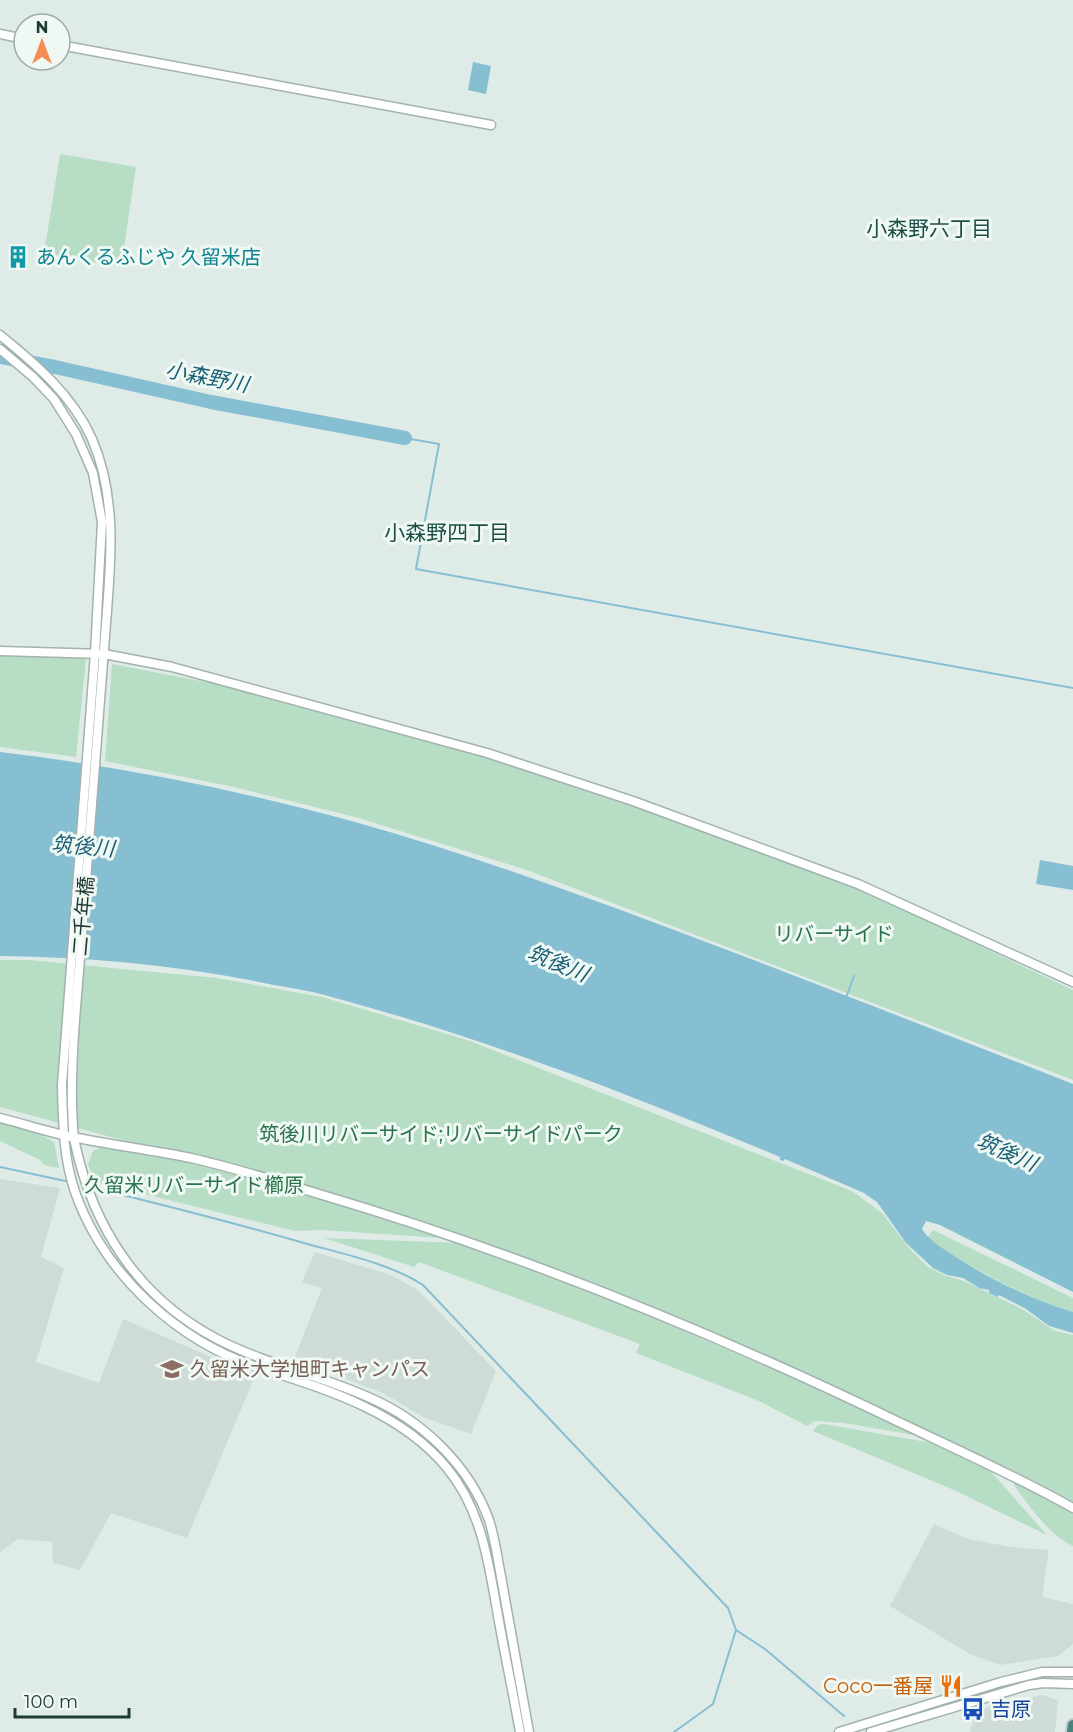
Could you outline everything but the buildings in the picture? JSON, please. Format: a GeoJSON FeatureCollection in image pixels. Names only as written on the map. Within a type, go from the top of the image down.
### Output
{"type":"FeatureCollection","features":[{"type":"Feature","properties":{"kind":"highway"},"geometry":{"type":"LineString","coordinates":[[1072,1732],[1073,1725]]}},
{"type":"Feature","properties":{"kind":"street"},"geometry":{"type":"LineString","coordinates":[[72,47],[490,124]]}},
{"type":"Feature","properties":{"kind":"street"},"geometry":{"type":"LineString","coordinates":[[0,335],[43,372],[75,410],[92,438],[107,492],[111,522],[98,664]]}},
{"type":"Feature","properties":{"kind":"street"},"geometry":{"type":"LineString","coordinates":[[0,349],[33,377],[54,399],[76,434],[93,473],[102,522],[99,653]]}},
{"type":"Feature","properties":{"kind":"street"},"geometry":{"type":"LineString","coordinates":[[0,651],[99,653],[172,667],[431,736],[633,801],[858,884],[1073,982]]}},
{"type":"Feature","properties":{"kind":"street","name":"二千年橋"},"geometry":{"type":"LineString","coordinates":[[98,664],[63,1066],[63,1132],[75,1192],[87,1218],[118,1268],[134,1288],[187,1334],[234,1359],[361,1405],[402,1427],[422,1441],[436,1455],[460,1486],[477,1521],[488,1561],[520,1732]]}},
{"type":"Feature","properties":{"kind":"street","name":"二千年橋"},"geometry":{"type":"LineString","coordinates":[[98,664],[73,1048],[73,1135],[87,1191],[110,1239],[143,1282],[168,1306],[193,1325],[219,1340],[276,1364],[366,1396],[389,1407],[427,1433],[468,1479],[489,1520],[496,1549],[529,1732]]}},
{"type":"Feature","properties":{"kind":"street"},"geometry":{"type":"LineString","coordinates":[[0,1118],[195,1159],[320,1194],[438,1231],[669,1319],[768,1361],[985,1463],[1073,1508]]}},
{"type":"Feature","properties":{"kind":"street"},"geometry":{"type":"LineString","coordinates":[[874,1728],[991,1685],[1042,1672],[1073,1672]]}},
{"type":"Feature","properties":{"kind":"street"},"geometry":{"type":"LineString","coordinates":[[839,1732],[850,1728],[874,1728],[1029,1685],[1073,1684]]}},
{"type":"Feature","properties":{"kind":"shaded area","name":"久留米大学旭町キャンパス"},"geometry":{"type":"Polygon","coordinates":[[[0,1179],[60,1188],[41,1257],[64,1268],[36,1362],[99,1383],[123,1319],[255,1376],[187,1538],[111,1513],[80,1570],[53,1563],[52,1542],[18,1539],[0,1552],[0,1179]]]}},
{"type":"Feature","properties":{"kind":"shaded area"},"geometry":{"type":"Polygon","coordinates":[[[315,1252],[391,1275],[419,1291],[496,1371],[471,1434],[423,1417],[385,1394],[294,1359],[322,1288],[302,1282],[315,1252]]]}},
{"type":"Feature","properties":{"kind":"shaded area"},"geometry":{"type":"Polygon","coordinates":[[[934,1524],[968,1539],[1011,1547],[1049,1550],[1042,1597],[1073,1604],[1073,1644],[1058,1656],[1000,1665],[970,1654],[890,1606],[934,1524]]]}},
{"type":"Feature","properties":{"kind":"shaded area"},"geometry":{"type":"Polygon","coordinates":[[[1042,1695],[1058,1700],[1055,1732],[970,1732],[976,1710],[1042,1695]]]}},
{"type":"Feature","properties":{"kind":"green space"},"geometry":{"type":"Polygon","coordinates":[[[60,154],[136,167],[121,267],[44,253],[60,154]]]}},
{"type":"Feature","properties":{"kind":"green space"},"geometry":{"type":"Polygon","coordinates":[[[0,655],[86,659],[76,757],[0,747],[0,655]]]}},
{"type":"Feature","properties":{"kind":"green space","name":"リバーサイド"},"geometry":{"type":"Polygon","coordinates":[[[112,664],[221,685],[449,744],[643,808],[856,887],[1073,990],[1073,1080],[524,869],[355,817],[234,787],[105,761],[112,664]]]}},
{"type":"Feature","properties":{"kind":"green space","name":"筑後川リバーサイド;リバーサイドパーク"},"geometry":{"type":"Polygon","coordinates":[[[0,960],[29,960],[217,978],[322,997],[467,1040],[852,1191],[883,1214],[909,1248],[928,1267],[946,1276],[964,1281],[1022,1309],[1055,1331],[1073,1335],[1073,1503],[689,1323],[465,1245],[623,1305],[920,1436],[844,1423],[815,1421],[807,1426],[759,1401],[636,1353],[640,1344],[419,1262],[414,1267],[324,1238],[460,1243],[310,1191],[0,1107],[0,960]]]}},
{"type":"Feature","properties":{"kind":"green space"},"geometry":{"type":"Polygon","coordinates":[[[0,1123],[34,1131],[54,1142],[59,1168],[44,1165],[40,1160],[0,1141],[0,1123]]]}},
{"type":"Feature","properties":{"kind":"green space","name":"久留米リバーサイド櫛原"},"geometry":{"type":"Polygon","coordinates":[[[105,1145],[195,1164],[317,1197],[442,1238],[323,1230],[295,1231],[96,1182],[88,1165],[93,1151],[105,1145]]]}},
{"type":"Feature","properties":{"kind":"green space"},"geometry":{"type":"Polygon","coordinates":[[[933,1230],[1073,1298],[1073,1312],[1033,1297],[980,1271],[927,1238],[933,1230]]]}},
{"type":"Feature","properties":{"kind":"green space"},"geometry":{"type":"Polygon","coordinates":[[[824,1424],[938,1444],[986,1466],[1047,1535],[954,1490],[813,1431],[818,1425],[824,1424]]]}},
{"type":"Feature","properties":{"kind":"green space"},"geometry":{"type":"Polygon","coordinates":[[[1016,1482],[1073,1513],[1073,1546],[1055,1534],[1040,1519],[1014,1485],[1016,1482]]]}},
{"type":"Feature","properties":{"kind":"water"},"geometry":{"type":"Polygon","coordinates":[[[473,62],[491,66],[486,94],[468,90],[473,62]]]}},
{"type":"Feature","properties":{"kind":"water","name":"筑後川"},"geometry":{"type":"Polygon","coordinates":[[[0,752],[89,764],[223,789],[311,810],[403,836],[544,882],[637,916],[1073,1084],[1073,1292],[940,1225],[926,1221],[922,1229],[938,1245],[979,1271],[1041,1301],[1073,1312],[1073,1333],[1049,1326],[1026,1309],[999,1295],[998,1297],[989,1293],[989,1290],[933,1268],[906,1243],[877,1202],[864,1193],[785,1159],[780,1160],[780,1157],[669,1111],[500,1049],[328,996],[240,978],[138,964],[69,958],[0,956],[0,752]]]}},
{"type":"Feature","properties":{"kind":"water"},"geometry":{"type":"Polygon","coordinates":[[[1040,860],[1073,866],[1073,890],[1036,884],[1040,860]]]}},
{"type":"Feature","properties":{"kind":"waterway","name":"小森野川"},"geometry":{"type":"LineString","coordinates":[[0,357],[211,402],[405,438]]}},
{"type":"Feature","properties":{"kind":"waterway"},"geometry":{"type":"LineString","coordinates":[[405,438],[439,444],[416,569],[1073,688]]}},
{"type":"Feature","properties":{"kind":"waterway"},"geometry":{"type":"LineString","coordinates":[[846,998],[854,976]]}},
{"type":"Feature","properties":{"kind":"waterway"},"geometry":{"type":"LineString","coordinates":[[0,1167],[70,1182]]}},
{"type":"Feature","properties":{"kind":"waterway"},"geometry":{"type":"LineString","coordinates":[[90,1187],[354,1257],[397,1271],[423,1285],[728,1608],[736,1630],[765,1649],[844,1716]]}},
{"type":"Feature","properties":{"kind":"waterway"},"geometry":{"type":"LineString","coordinates":[[674,1732],[713,1704],[736,1630]]}},
{"type":"Feature","properties":{"kind":"place","name":"あんくるふじや 久留米店"},"geometry":{"type":"Point","coordinates":[18,257]}},
{"type":"Feature","properties":{"kind":"place","name":"久留米大学旭町キャンパス"},"geometry":{"type":"Point","coordinates":[172,1369]}},
{"type":"Feature","properties":{"kind":"place","name":"Coco一番屋"},"geometry":{"type":"Point","coordinates":[951,1686]}},
{"type":"Feature","properties":{"kind":"place","name":"吉原"},"geometry":{"type":"Point","coordinates":[973,1709]}},
{"type":"Feature","properties":{"kind":"district","name":"小森野六丁目"},"geometry":{"type":"Point","coordinates":[929,228]}},
{"type":"Feature","properties":{"kind":"district","name":"小森野四丁目"},"geometry":{"type":"Point","coordinates":[447,532]}}]}
